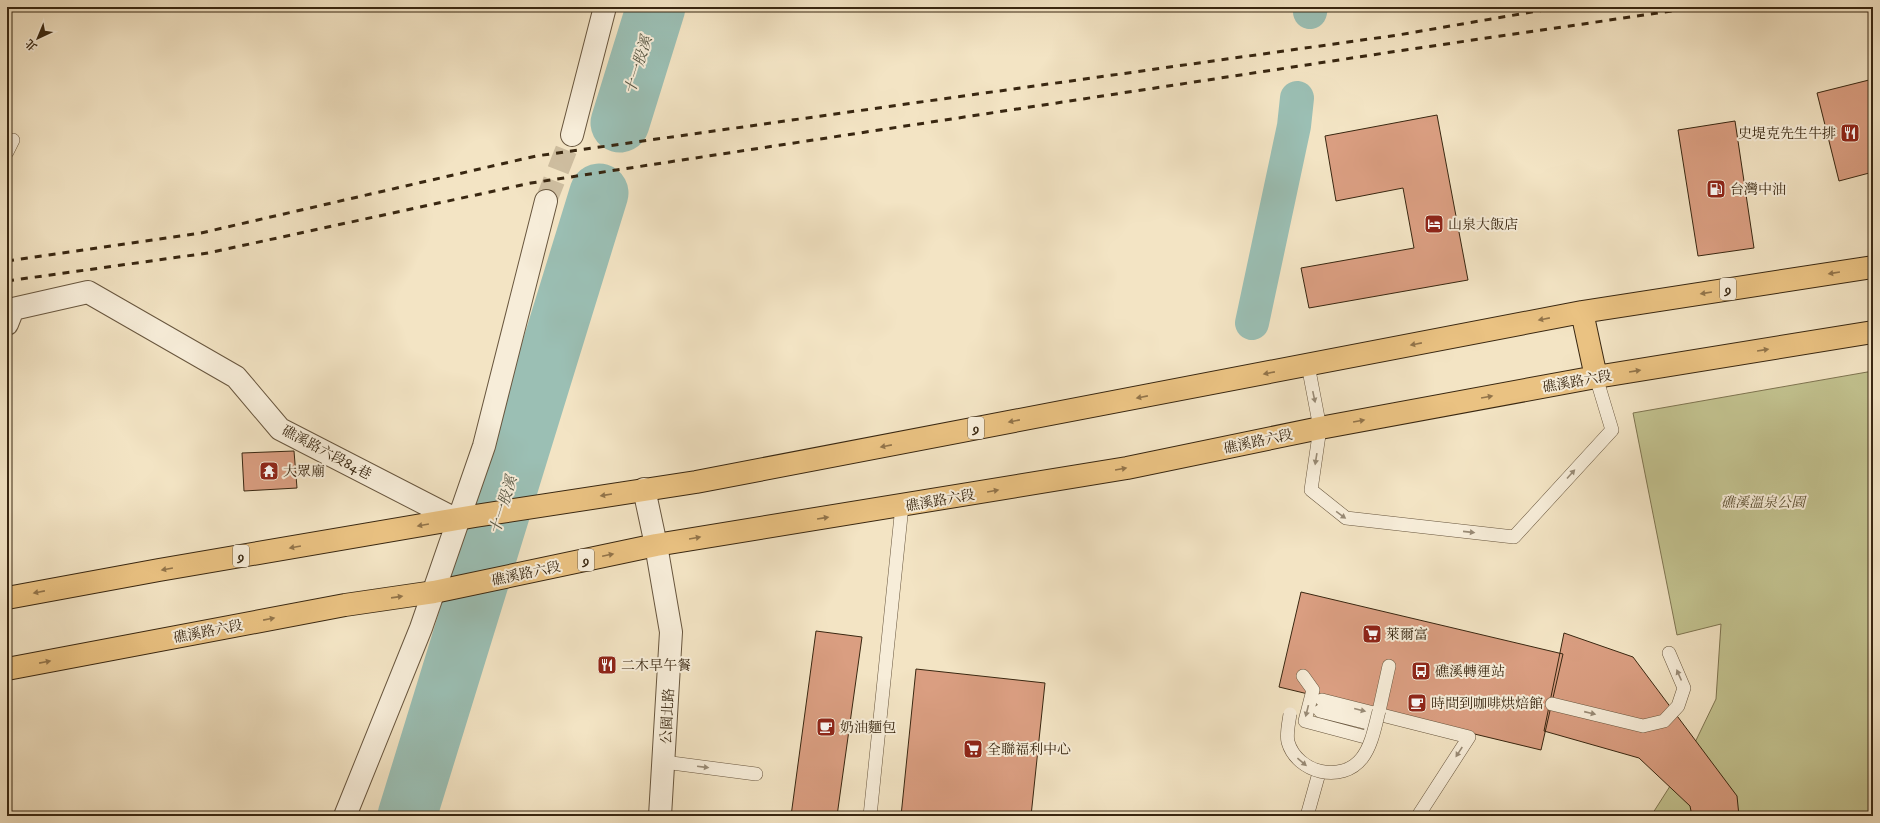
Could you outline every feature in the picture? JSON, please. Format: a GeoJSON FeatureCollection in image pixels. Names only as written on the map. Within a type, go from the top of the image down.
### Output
{"type":"FeatureCollection","features":[{"type":"Feature","properties":{"kind":"main road","name":"9"},"geometry":{"type":"LineString","coordinates":[[7,598],[159,570],[530,507],[696,482],[1582,312],[1873,267]]}},
{"type":"Feature","properties":{"kind":"main road"},"geometry":{"type":"LineString","coordinates":[[1582,312],[1596,377]]}},
{"type":"Feature","properties":{"kind":"main road","name":"礁溪路六段"},"geometry":{"type":"LineString","coordinates":[[7,669],[345,605],[442,590],[515,576],[656,545],[902,506],[1127,468],[1320,428],[1596,377],[1873,332]]}},
{"type":"Feature","properties":{"kind":"street"},"geometry":{"type":"LineString","coordinates":[[572,135],[605,7]]}},
{"type":"Feature","properties":{"kind":"street"},"geometry":{"type":"LineString","coordinates":[[345,816],[442,590],[466,518],[546,201]]}},
{"type":"Feature","properties":{"kind":"street","name":"礁溪路六段84巷"},"geometry":{"type":"LineString","coordinates":[[7,324],[13,309],[88,292],[236,377],[280,429],[466,518]]}},
{"type":"Feature","properties":{"kind":"street","name":"公園北路"},"geometry":{"type":"LineString","coordinates":[[644,489],[656,545],[671,632],[660,816]]}},
{"type":"Feature","properties":{"kind":"lane"},"geometry":{"type":"LineString","coordinates":[[1308,365],[1320,428],[1311,490],[1346,518],[1514,537],[1612,430],[1596,377]]}},
{"type":"Feature","properties":{"kind":"lane"},"geometry":{"type":"LineString","coordinates":[[870,816],[902,506]]}},
{"type":"Feature","properties":{"kind":"lane"},"geometry":{"type":"LineString","coordinates":[[1552,704],[1643,726],[1664,721],[1678,706],[1684,688],[1669,652]]}},
{"type":"Feature","properties":{"kind":"lane"},"geometry":{"type":"LineString","coordinates":[[1290,714],[1288,741],[1299,762],[1319,773],[1346,770],[1362,758],[1371,740],[1389,666]]}},
{"type":"Feature","properties":{"kind":"lane"},"geometry":{"type":"LineString","coordinates":[[1302,676],[1313,690],[1305,721],[1369,738],[1372,724],[1321,706],[1468,737],[1418,816]]}},
{"type":"Feature","properties":{"kind":"lane"},"geometry":{"type":"LineString","coordinates":[[664,762],[756,774]]}},
{"type":"Feature","properties":{"kind":"lane"},"geometry":{"type":"LineString","coordinates":[[1307,816],[1319,773]]}},
{"type":"Feature","properties":{"kind":"green space","name":"礁溪溫泉公園"},"geometry":{"type":"Polygon","coordinates":[[[1873,371],[1873,816],[1651,816],[1686,761],[1716,699],[1721,624],[1677,635],[1633,413],[1873,371]]]}},
{"type":"Feature","properties":{"kind":"building","name":"史堤克先生牛排"},"geometry":{"type":"Polygon","coordinates":[[[1873,79],[1873,172],[1839,181],[1817,93],[1873,79]]]}},
{"type":"Feature","properties":{"kind":"building","name":"山泉大飯店"},"geometry":{"type":"Polygon","coordinates":[[[1437,115],[1468,280],[1309,308],[1301,268],[1414,248],[1403,188],[1336,201],[1325,136],[1437,115]]]}},
{"type":"Feature","properties":{"kind":"building","name":"台灣中油"},"geometry":{"type":"Polygon","coordinates":[[[1735,121],[1754,248],[1698,256],[1678,130],[1735,121]]]}},
{"type":"Feature","properties":{"kind":"building","name":"大眾廟"},"geometry":{"type":"Polygon","coordinates":[[[294,451],[297,488],[244,491],[242,453],[294,451]]]}},
{"type":"Feature","properties":{"kind":"building","name":"礁溪轉運站"},"geometry":{"type":"Polygon","coordinates":[[[1301,592],[1563,654],[1541,750],[1279,687],[1301,592]]]}},
{"type":"Feature","properties":{"kind":"building","name":"奶油麵包"},"geometry":{"type":"Polygon","coordinates":[[[816,631],[862,637],[837,816],[791,816],[816,631]]]}},
{"type":"Feature","properties":{"kind":"building"},"geometry":{"type":"Polygon","coordinates":[[[1564,633],[1633,657],[1737,796],[1739,816],[1692,816],[1690,806],[1639,758],[1544,731],[1564,633]]]}},
{"type":"Feature","properties":{"kind":"building","name":"全聯福利中心"},"geometry":{"type":"Polygon","coordinates":[[[916,669],[1045,683],[1031,816],[901,816],[916,669]]]}},
{"type":"Feature","properties":{"kind":"waterway","name":"十一股溪"},"geometry":{"type":"LineString","coordinates":[[620,123],[656,7]]}},
{"type":"Feature","properties":{"kind":"waterway"},"geometry":{"type":"LineString","coordinates":[[1310,12],[1311,7]]}},
{"type":"Feature","properties":{"kind":"waterway"},"geometry":{"type":"LineString","coordinates":[[1252,323],[1294,126],[1297,98]]}},
{"type":"Feature","properties":{"kind":"waterway","name":"十一股溪"},"geometry":{"type":"LineString","coordinates":[[407,816],[599,193]]}},
{"type":"Feature","properties":{"kind":"tunnel"},"geometry":{"type":"LineString","coordinates":[[546,201],[572,135]]}},
{"type":"Feature","properties":{"kind":"railway"},"geometry":{"type":"LineString","coordinates":[[7,261],[201,233],[536,156],[1398,35],[1561,7]]}},
{"type":"Feature","properties":{"kind":"railway"},"geometry":{"type":"LineString","coordinates":[[7,281],[208,253],[531,183],[1398,51],[1699,7]]}},
{"type":"Feature","properties":{"kind":"place","name":"史堤克先生牛排"},"geometry":{"type":"Point","coordinates":[1850,133]}},
{"type":"Feature","properties":{"kind":"place","name":"台灣中油"},"geometry":{"type":"Point","coordinates":[1716,189]}},
{"type":"Feature","properties":{"kind":"place","name":"山泉大飯店"},"geometry":{"type":"Point","coordinates":[1434,224]}},
{"type":"Feature","properties":{"kind":"place","name":"大眾廟"},"geometry":{"type":"Point","coordinates":[269,471]}},
{"type":"Feature","properties":{"kind":"place","name":"萊爾富"},"geometry":{"type":"Point","coordinates":[1372,634]}},
{"type":"Feature","properties":{"kind":"place","name":"二木早午餐"},"geometry":{"type":"Point","coordinates":[607,665]}},
{"type":"Feature","properties":{"kind":"place","name":"礁溪轉運站"},"geometry":{"type":"Point","coordinates":[1421,671]}},
{"type":"Feature","properties":{"kind":"place","name":"時間到咖啡烘焙館"},"geometry":{"type":"Point","coordinates":[1417,703]}},
{"type":"Feature","properties":{"kind":"place","name":"奶油麵包"},"geometry":{"type":"Point","coordinates":[826,727]}},
{"type":"Feature","properties":{"kind":"place","name":"全聯福利中心"},"geometry":{"type":"Point","coordinates":[973,749]}}]}
